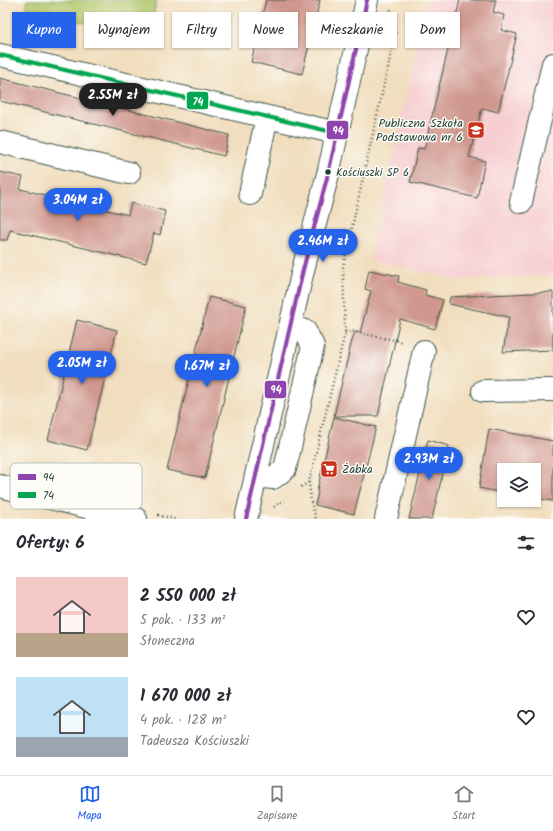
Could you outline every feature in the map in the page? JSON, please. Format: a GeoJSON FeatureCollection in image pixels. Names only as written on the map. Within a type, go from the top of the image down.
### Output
{"type":"FeatureCollection","features":[{"type":"Feature","properties":{"kind":"street"},"geometry":{"type":"LineString","coordinates":[[246,519],[367,0]]}},
{"type":"Feature","properties":{"kind":"street"},"geometry":{"type":"LineString","coordinates":[[0,55],[337,133]]}},
{"type":"Feature","properties":{"kind":"street"},"geometry":{"type":"LineString","coordinates":[[521,202],[553,64]]}},
{"type":"Feature","properties":{"kind":"street"},"geometry":{"type":"LineString","coordinates":[[250,194],[267,116]]}},
{"type":"Feature","properties":{"kind":"street"},"geometry":{"type":"LineString","coordinates":[[0,142],[129,173]]}},
{"type":"Feature","properties":{"kind":"street"},"geometry":{"type":"LineString","coordinates":[[386,519],[414,347]]}},
{"type":"Feature","properties":{"kind":"street"},"geometry":{"type":"LineString","coordinates":[[483,391],[553,390]]}},
{"type":"Feature","properties":{"kind":"street"},"geometry":{"type":"LineString","coordinates":[[0,486],[10,488]]}},
{"type":"Feature","properties":{"kind":"street"},"geometry":{"type":"LineString","coordinates":[[95,509],[136,519]]}},
{"type":"Feature","properties":{"kind":"path"},"geometry":{"type":"LineString","coordinates":[[389,5],[396,31],[343,268],[345,333],[352,331],[414,347]]}},
{"type":"Feature","properties":{"kind":"path"},"geometry":{"type":"LineString","coordinates":[[309,482],[311,502],[316,519]]}},
{"type":"Feature","properties":{"kind":"shaded area","name":"Publiczna Szkoła Podstawowa nr 6"},"geometry":{"type":"Polygon","coordinates":[[[428,0],[553,0],[553,275],[458,280],[370,260],[417,48],[460,48],[460,12],[425,12],[428,0]]]}},
{"type":"Feature","properties":{"kind":"green space"},"geometry":{"type":"Polygon","coordinates":[[[27,0],[157,0],[154,12],[84,12],[84,22],[76,20],[76,12],[42,12],[26,8],[27,0]]]}},
{"type":"Feature","properties":{"kind":"building"},"geometry":{"type":"Polygon","coordinates":[[[266,0],[320,0],[317,12],[306,12],[306,48],[308,48],[302,74],[251,62],[254,48],[298,48],[298,12],[263,12],[266,0]]]}},
{"type":"Feature","properties":{"kind":"building"},"geometry":{"type":"Polygon","coordinates":[[[460,0],[496,0],[493,12],[504,15],[501,30],[517,34],[498,112],[482,108],[469,157],[485,161],[477,198],[410,182],[418,148],[424,149],[448,48],[460,48],[460,12],[457,12],[460,0]]]}},
{"type":"Feature","properties":{"kind":"building"},"geometry":{"type":"Polygon","coordinates":[[[0,78],[229,135],[224,156],[0,101],[0,78]]]}},
{"type":"Feature","properties":{"kind":"building"},"geometry":{"type":"Polygon","coordinates":[[[0,172],[23,177],[20,189],[128,215],[131,203],[165,211],[160,235],[154,233],[146,263],[10,230],[7,240],[0,240],[0,172]]]}},
{"type":"Feature","properties":{"kind":"building"},"geometry":{"type":"Polygon","coordinates":[[[369,270],[399,276],[398,282],[426,290],[425,295],[443,300],[435,329],[400,319],[378,416],[334,416],[351,344],[355,332],[360,333],[371,291],[365,289],[369,270]]]}},
{"type":"Feature","properties":{"kind":"building"},"geometry":{"type":"Polygon","coordinates":[[[553,292],[553,350],[503,352],[509,317],[449,304],[450,297],[553,292]]]}},
{"type":"Feature","properties":{"kind":"building"},"geometry":{"type":"Polygon","coordinates":[[[209,297],[246,306],[205,478],[167,470],[209,297]]]}},
{"type":"Feature","properties":{"kind":"building"},"geometry":{"type":"Polygon","coordinates":[[[77,320],[117,330],[87,450],[48,440],[77,320]]]}},
{"type":"Feature","properties":{"kind":"building"},"geometry":{"type":"Polygon","coordinates":[[[334,417],[376,427],[354,514],[315,505],[334,417]]]}},
{"type":"Feature","properties":{"kind":"building"},"geometry":{"type":"Polygon","coordinates":[[[489,429],[553,441],[553,501],[541,499],[541,463],[497,463],[497,492],[479,488],[489,429]]]}},
{"type":"Feature","properties":{"kind":"building"},"geometry":{"type":"Polygon","coordinates":[[[428,440],[449,446],[432,519],[409,519],[428,440]]]}},
{"type":"Feature","properties":{"kind":"transit line","name":"94"},"geometry":{"type":"LineString","coordinates":[[246,519],[303,270],[329,170],[367,0]]}},
{"type":"Feature","properties":{"kind":"transit line","name":"74"},"geometry":{"type":"LineString","coordinates":[[0,55],[337,133]]}},
{"type":"Feature","properties":{"kind":"place","name":"Publiczna Szkoła Podstawowa nr 6"},"geometry":{"type":"Point","coordinates":[476,130]}},
{"type":"Feature","properties":{"kind":"place","name":"Kościuszki SP 6"},"geometry":{"type":"Point","coordinates":[328,172]}},
{"type":"Feature","properties":{"kind":"place","name":"Żabka"},"geometry":{"type":"Point","coordinates":[329,469]}}]}
